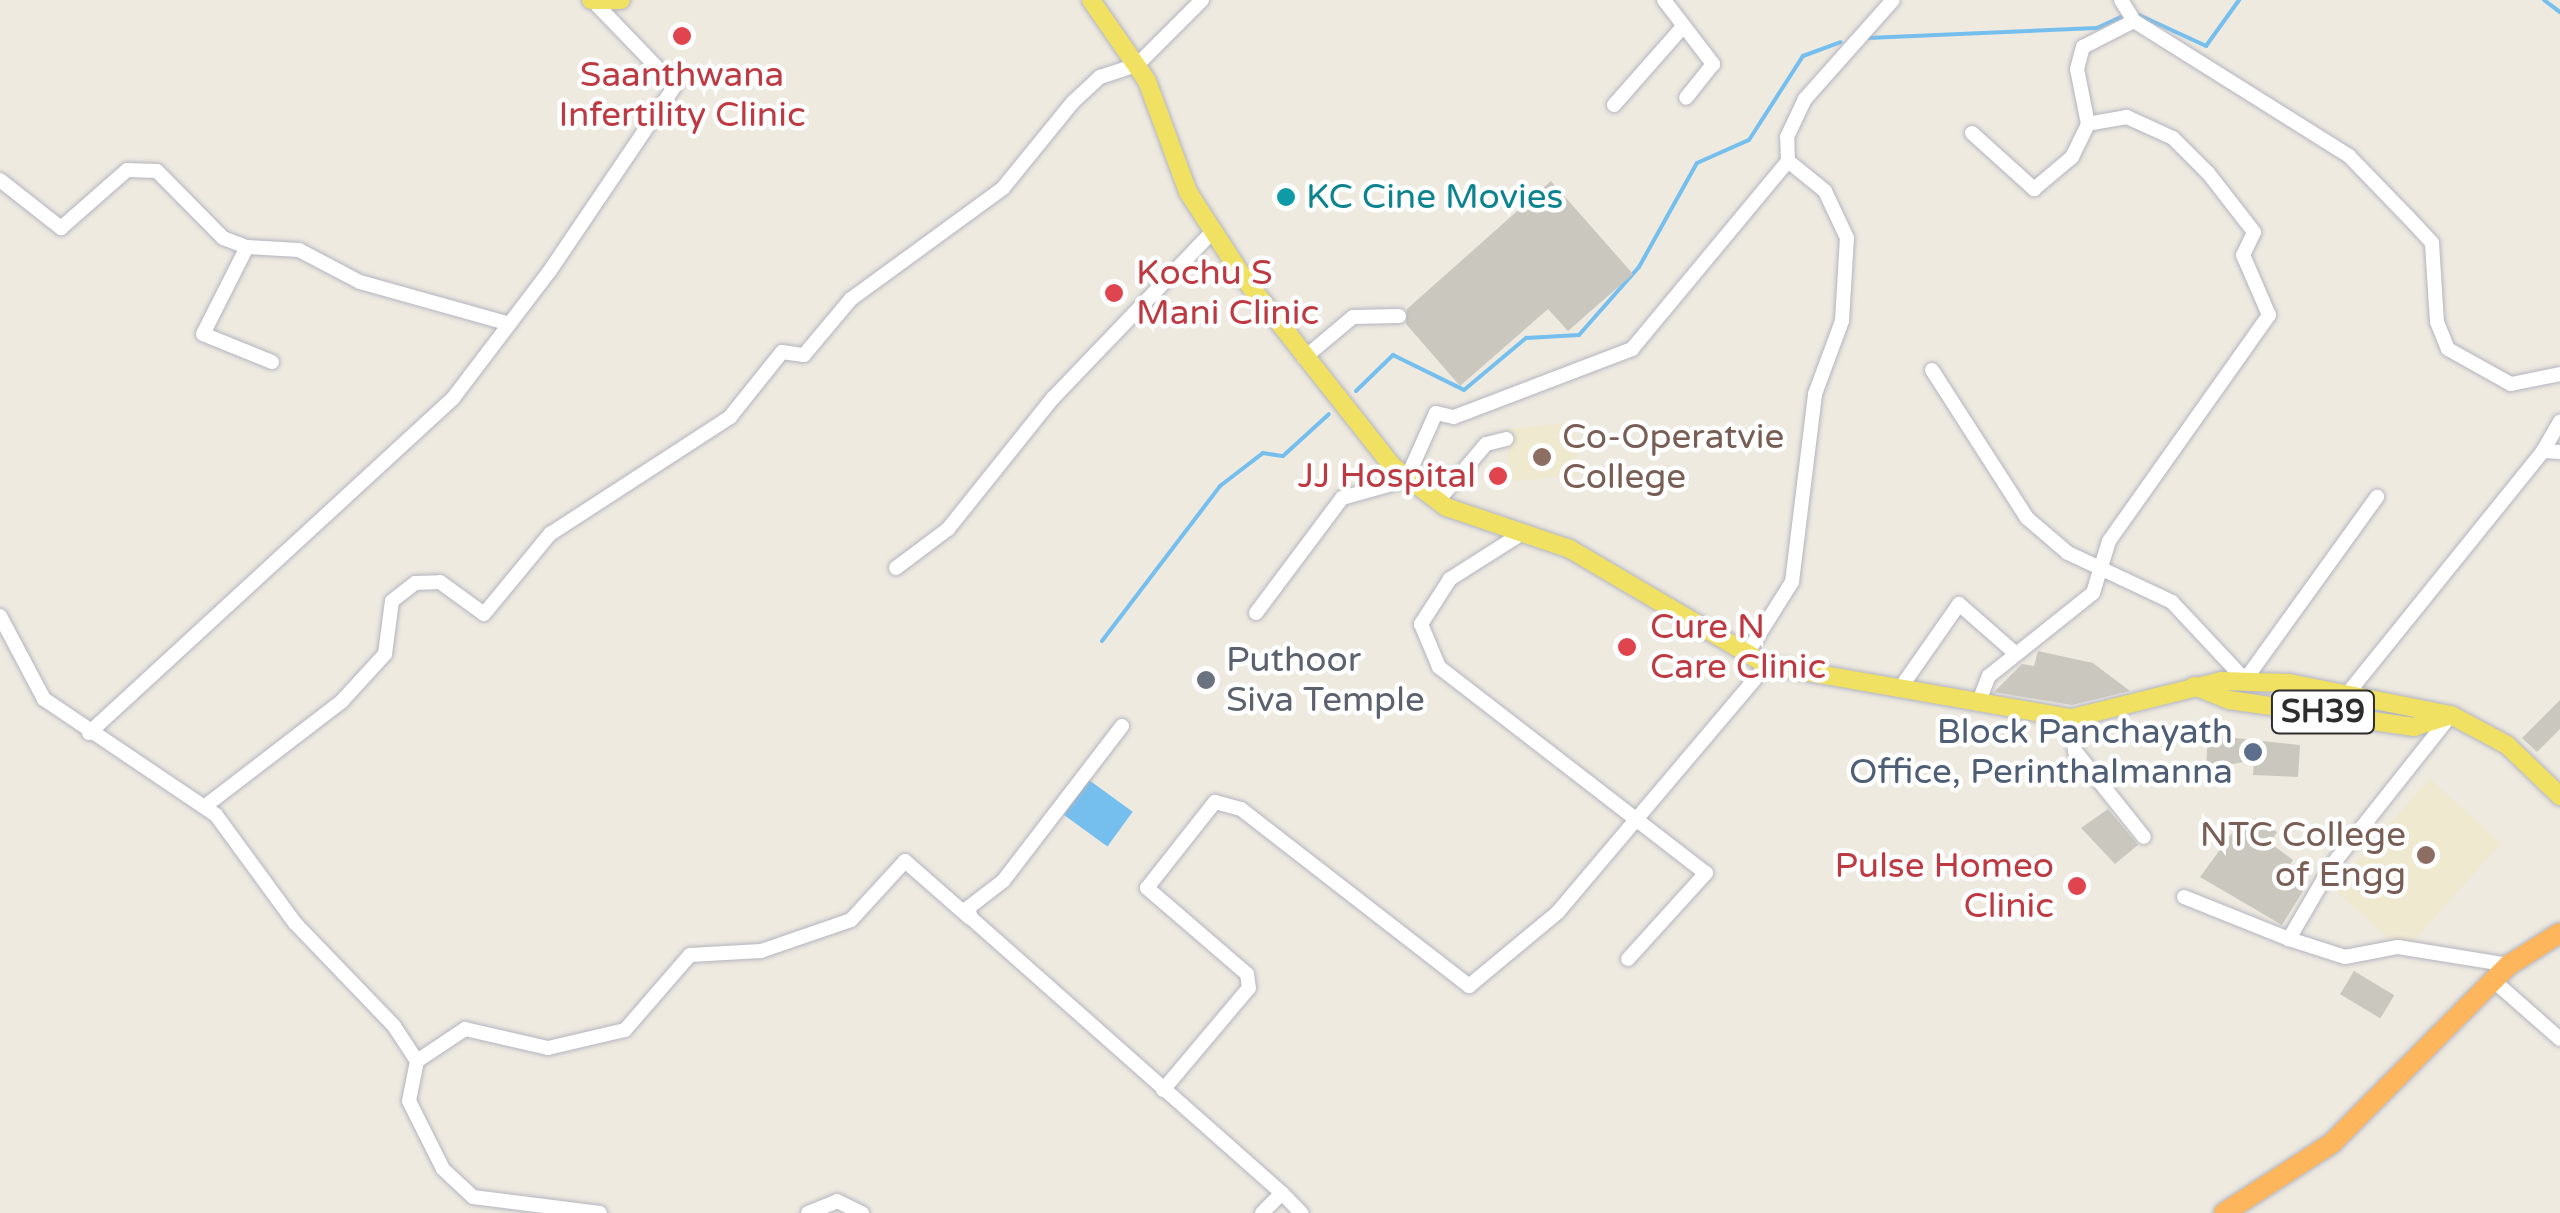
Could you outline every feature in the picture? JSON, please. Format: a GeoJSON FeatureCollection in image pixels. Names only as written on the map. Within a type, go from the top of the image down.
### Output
{"type":"FeatureCollection","features":[{"type":"Feature","properties":{"kind":"highway"},"geometry":{"type":"LineString","coordinates":[[2224,1213],[2332,1143],[2509,966],[2560,933]]}},
{"type":"Feature","properties":{"kind":"main road"},"geometry":{"type":"LineString","coordinates":[[594,2],[621,0]]}},
{"type":"Feature","properties":{"kind":"main road"},"geometry":{"type":"LineString","coordinates":[[1090,0],[1137,66],[1212,232],[1304,358],[1406,480],[1437,502],[1592,560],[1768,665],[2072,718],[2194,686]]}},
{"type":"Feature","properties":{"kind":"main road","name":"SH39"},"geometry":{"type":"LineString","coordinates":[[2194,686],[2245,680],[2348,693],[2451,715],[2507,746],[2560,796]]}},
{"type":"Feature","properties":{"kind":"main road","name":"SH39"},"geometry":{"type":"LineString","coordinates":[[2194,686],[2228,700],[2414,727],[2451,715]]}},
{"type":"Feature","properties":{"kind":"street"},"geometry":{"type":"LineString","coordinates":[[204,808],[342,702],[385,654],[392,601],[415,582],[440,582],[484,614],[550,534],[730,418],[782,352],[804,355],[851,299],[1003,188],[1100,77],[1137,66],[1202,0]]}},
{"type":"Feature","properties":{"kind":"street"},"geometry":{"type":"LineString","coordinates":[[1664,0],[1712,64],[1686,98]]}},
{"type":"Feature","properties":{"kind":"street"},"geometry":{"type":"LineString","coordinates":[[1256,613],[1342,498],[1406,480],[1436,413],[1454,417],[1632,349],[1788,161],[1787,138],[1805,99],[1894,0]]}},
{"type":"Feature","properties":{"kind":"street"},"geometry":{"type":"LineString","coordinates":[[2122,0],[2134,21],[2348,156],[2409,218],[2432,243],[2436,322],[2448,349],[2511,384],[2560,374]]}},
{"type":"Feature","properties":{"kind":"street"},"geometry":{"type":"LineString","coordinates":[[90,733],[454,397],[676,86],[594,2]]}},
{"type":"Feature","properties":{"kind":"street"},"geometry":{"type":"LineString","coordinates":[[1972,133],[2034,189],[2072,156],[2088,124],[2076,69],[2083,46],[2134,21]]}},
{"type":"Feature","properties":{"kind":"street"},"geometry":{"type":"LineString","coordinates":[[1614,105],[1682,28]]}},
{"type":"Feature","properties":{"kind":"street"},"geometry":{"type":"LineString","coordinates":[[1978,704],[1989,676],[2015,653],[2065,623],[2093,593],[2102,563],[2269,315],[2243,256],[2254,232],[2208,173],[2173,138],[2127,117],[2088,124]]}},
{"type":"Feature","properties":{"kind":"street"},"geometry":{"type":"LineString","coordinates":[[1746,655],[1792,582],[1815,394],[1842,321],[1847,238],[1825,191],[1788,161]]}},
{"type":"Feature","properties":{"kind":"street"},"geometry":{"type":"LineString","coordinates":[[0,180],[61,228],[127,170],[157,171],[223,238],[246,247],[299,250],[360,282],[507,323]]}},
{"type":"Feature","properties":{"kind":"street"},"geometry":{"type":"LineString","coordinates":[[896,568],[948,529],[1118,325],[1212,232]]}},
{"type":"Feature","properties":{"kind":"street"},"geometry":{"type":"LineString","coordinates":[[246,247],[203,334],[272,362]]}},
{"type":"Feature","properties":{"kind":"street"},"geometry":{"type":"LineString","coordinates":[[1304,358],[1353,317],[1399,316]]}},
{"type":"Feature","properties":{"kind":"street"},"geometry":{"type":"LineString","coordinates":[[1932,370],[2026,518],[2068,553],[2102,563],[2201,624],[2245,680],[2377,496]]}},
{"type":"Feature","properties":{"kind":"street"},"geometry":{"type":"LineString","coordinates":[[2348,693],[2543,451],[2560,422]]}},
{"type":"Feature","properties":{"kind":"street"},"geometry":{"type":"LineString","coordinates":[[1437,502],[1486,444],[1506,439]]}},
{"type":"Feature","properties":{"kind":"street"},"geometry":{"type":"LineString","coordinates":[[2543,451],[2560,452]]}},
{"type":"Feature","properties":{"kind":"street"},"geometry":{"type":"LineString","coordinates":[[1524,532],[1450,580],[1421,624],[1439,668],[1643,817],[1706,873],[1628,959]]}},
{"type":"Feature","properties":{"kind":"street"},"geometry":{"type":"LineString","coordinates":[[1899,690],[1959,604],[2015,653]]}},
{"type":"Feature","properties":{"kind":"street"},"geometry":{"type":"LineString","coordinates":[[0,616],[44,698],[204,808],[417,1061]]}},
{"type":"Feature","properties":{"kind":"street"},"geometry":{"type":"LineString","coordinates":[[1162,1090],[1249,988],[1247,974],[1148,888],[1215,802],[1240,809],[1469,986],[1558,912],[1643,817],[1768,665]]}},
{"type":"Feature","properties":{"kind":"street"},"geometry":{"type":"LineString","coordinates":[[2289,939],[2332,866],[2451,715]]}},
{"type":"Feature","properties":{"kind":"street"},"geometry":{"type":"LineString","coordinates":[[2072,718],[2075,752],[2144,837]]}},
{"type":"Feature","properties":{"kind":"street"},"geometry":{"type":"LineString","coordinates":[[971,918],[968,908],[1003,881],[1122,726]]}},
{"type":"Feature","properties":{"kind":"street"},"geometry":{"type":"LineString","coordinates":[[600,1213],[473,1197],[443,1169],[409,1101],[417,1061],[465,1029],[548,1048],[625,1030],[690,956],[761,952],[851,920],[905,860],[1301,1213]]}},
{"type":"Feature","properties":{"kind":"street"},"geometry":{"type":"LineString","coordinates":[[2184,897],[2346,957],[2398,947],[2509,966]]}},
{"type":"Feature","properties":{"kind":"street"},"geometry":{"type":"LineString","coordinates":[[2494,982],[2560,1040]]}},
{"type":"Feature","properties":{"kind":"street"},"geometry":{"type":"LineString","coordinates":[[1262,1213],[1282,1193]]}},
{"type":"Feature","properties":{"kind":"street"},"geometry":{"type":"LineString","coordinates":[[808,1213],[836,1201],[862,1213]]}},
{"type":"Feature","properties":{"kind":"shaded area","name":"Co-Operatvie College"},"geometry":{"type":"Polygon","coordinates":[[[1573,422],[1579,475],[1511,482],[1505,429],[1573,422]]]}},
{"type":"Feature","properties":{"kind":"shaded area","name":"NTC College of Engg"},"geometry":{"type":"Polygon","coordinates":[[[2430,779],[2501,843],[2404,952],[2332,887],[2430,779]]]}},
{"type":"Feature","properties":{"kind":"water"},"geometry":{"type":"Polygon","coordinates":[[[1089,780],[1133,812],[1107,847],[1064,815],[1089,780]]]}},
{"type":"Feature","properties":{"kind":"building"},"geometry":{"type":"Polygon","coordinates":[[[1551,181],[1633,274],[1568,331],[1548,309],[1460,386],[1406,324],[1407,309],[1551,181]]]}},
{"type":"Feature","properties":{"kind":"building"},"geometry":{"type":"Polygon","coordinates":[[[2038,651],[2093,663],[2130,691],[2072,705],[1994,692],[2022,664],[2034,666],[2038,651]]]}},
{"type":"Feature","properties":{"kind":"building"},"geometry":{"type":"Polygon","coordinates":[[[2560,700],[2560,729],[2537,752],[2522,738],[2560,700]]]}},
{"type":"Feature","properties":{"kind":"building","name":"Block Panchayath Office, Perinthalmanna"},"geometry":{"type":"Polygon","coordinates":[[[2208,735],[2300,745],[2298,777],[2253,775],[2254,760],[2206,769],[2208,735]]]}},
{"type":"Feature","properties":{"kind":"building"},"geometry":{"type":"Polygon","coordinates":[[[2108,809],[2138,845],[2115,864],[2081,828],[2108,809]]]}},
{"type":"Feature","properties":{"kind":"building"},"geometry":{"type":"Polygon","coordinates":[[[2255,818],[2277,832],[2270,843],[2293,860],[2282,877],[2303,891],[2282,925],[2200,877],[2238,825],[2247,831],[2255,818]]]}},
{"type":"Feature","properties":{"kind":"building"},"geometry":{"type":"Polygon","coordinates":[[[2354,971],[2394,995],[2380,1018],[2340,994],[2354,971]]]}},
{"type":"Feature","properties":{"kind":"waterway"},"geometry":{"type":"LineString","coordinates":[[2139,15],[2206,46],[2239,0]]}},
{"type":"Feature","properties":{"kind":"waterway"},"geometry":{"type":"LineString","coordinates":[[2544,0],[2560,12]]}},
{"type":"Feature","properties":{"kind":"waterway"},"geometry":{"type":"LineString","coordinates":[[1868,38],[2097,28],[2121,17]]}},
{"type":"Feature","properties":{"kind":"waterway"},"geometry":{"type":"LineString","coordinates":[[1356,391],[1393,355],[1464,390],[1526,338],[1579,335],[1639,267],[1697,163],[1749,140],[1803,56],[1841,42]]}},
{"type":"Feature","properties":{"kind":"waterway"},"geometry":{"type":"LineString","coordinates":[[1102,641],[1220,486],[1263,453],[1283,456],[1329,414]]}},
{"type":"Feature","properties":{"kind":"place","name":"Saanthwana Infertility Clinic"},"geometry":{"type":"Point","coordinates":[682,36]}},
{"type":"Feature","properties":{"kind":"place","name":"KC Cine Movies"},"geometry":{"type":"Point","coordinates":[1286,197]}},
{"type":"Feature","properties":{"kind":"place","name":"Kochu S Mani Clinic"},"geometry":{"type":"Point","coordinates":[1114,293]}},
{"type":"Feature","properties":{"kind":"place","name":"Co-Operatvie College"},"geometry":{"type":"Point","coordinates":[1542,457]}},
{"type":"Feature","properties":{"kind":"place","name":"JJ Hospital"},"geometry":{"type":"Point","coordinates":[1498,476]}},
{"type":"Feature","properties":{"kind":"place","name":"Cure N Care Clinic"},"geometry":{"type":"Point","coordinates":[1627,647]}},
{"type":"Feature","properties":{"kind":"place","name":"Puthoor Siva Temple"},"geometry":{"type":"Point","coordinates":[1206,680]}},
{"type":"Feature","properties":{"kind":"place","name":"Block Panchayath Office, Perinthalmanna"},"geometry":{"type":"Point","coordinates":[2253,752]}},
{"type":"Feature","properties":{"kind":"place","name":"NTC College of Engg"},"geometry":{"type":"Point","coordinates":[2426,855]}},
{"type":"Feature","properties":{"kind":"place","name":"Pulse Homeo Clinic"},"geometry":{"type":"Point","coordinates":[2077,886]}}]}
